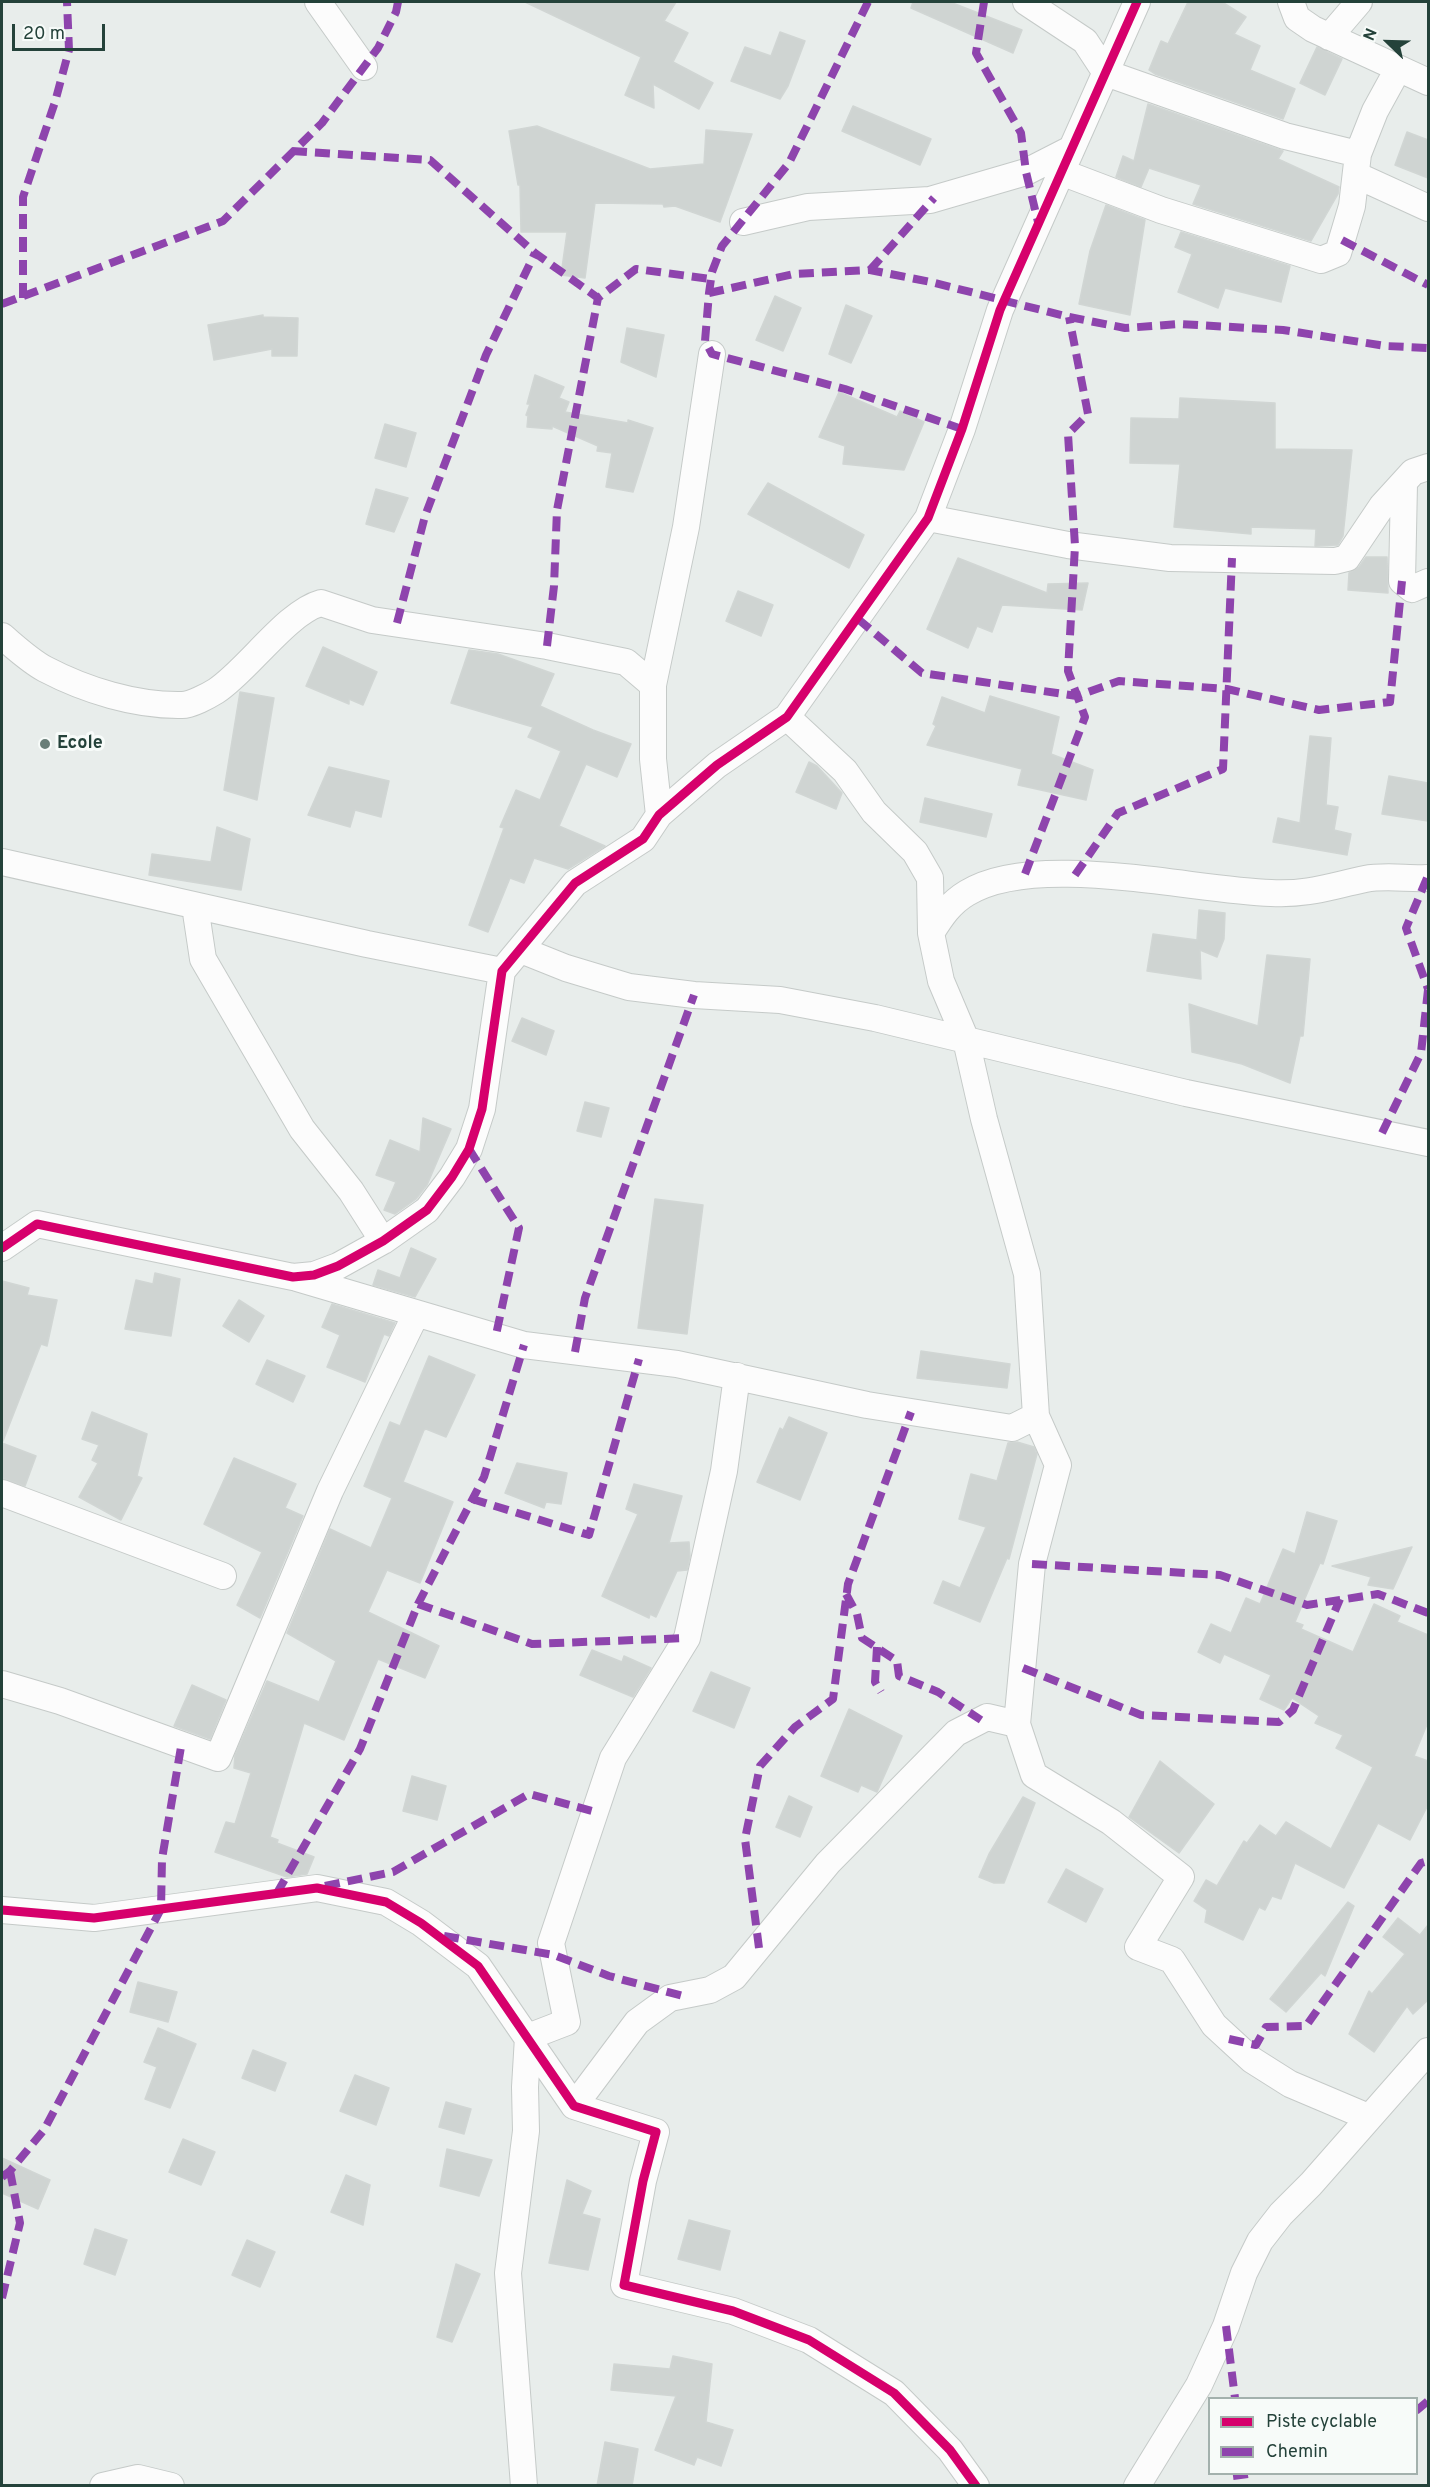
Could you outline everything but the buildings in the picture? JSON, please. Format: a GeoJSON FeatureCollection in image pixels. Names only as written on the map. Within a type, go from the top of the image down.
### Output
{"type":"FeatureCollection","features":[{"type":"Feature","properties":{"kind":"street"},"geometry":{"type":"LineString","coordinates":[[318,2],[364,67]]}},
{"type":"Feature","properties":{"kind":"street"},"geometry":{"type":"LineString","coordinates":[[1026,2],[1085,41],[1106,73],[1285,136],[1357,165],[1428,208]]}},
{"type":"Feature","properties":{"kind":"street"},"geometry":{"type":"LineString","coordinates":[[293,1277],[314,1275],[338,1266],[383,1241],[427,1210],[452,1177],[469,1149],[482,1109],[502,971],[521,950],[539,923],[575,883],[643,838],[659,815],[717,765],[787,717],[928,518],[962,429],[1000,310],[1137,2]]}},
{"type":"Feature","properties":{"kind":"street"},"geometry":{"type":"LineString","coordinates":[[1290,2],[1297,18],[1329,37],[1428,82]]}},
{"type":"Feature","properties":{"kind":"street"},"geometry":{"type":"LineString","coordinates":[[1329,37],[1359,2]]}},
{"type":"Feature","properties":{"kind":"street"},"geometry":{"type":"LineString","coordinates":[[1061,172],[1161,210],[1321,260],[1338,253],[1352,206],[1357,165],[1375,111],[1398,69]]}},
{"type":"Feature","properties":{"kind":"street"},"geometry":{"type":"LineString","coordinates":[[743,222],[808,207],[930,200],[1026,172],[1071,149]]}},
{"type":"Feature","properties":{"kind":"street"},"geometry":{"type":"LineString","coordinates":[[659,815],[653,759],[653,685],[687,527],[712,354]]}},
{"type":"Feature","properties":{"kind":"street"},"geometry":{"type":"LineString","coordinates":[[928,518],[1068,545],[1170,558],[1335,561],[1347,558],[1382,506],[1413,472],[1428,466]]}},
{"type":"Feature","properties":{"kind":"street"},"geometry":{"type":"LineString","coordinates":[[1404,484],[1402,581],[1412,589],[1428,582]]}},
{"type":"Feature","properties":{"kind":"street"},"geometry":{"type":"LineString","coordinates":[[2,636],[44,668],[78,683],[121,698],[184,705],[216,692],[291,623],[308,609],[321,603],[372,620],[547,646],[626,662],[653,685]]}},
{"type":"Feature","properties":{"kind":"street"},"geometry":{"type":"LineString","coordinates":[[787,717],[845,771],[874,812],[915,852],[930,878],[931,933],[941,981],[966,1041],[984,1119],[1027,1274],[1036,1416],[1058,1465],[1032,1564],[1017,1724],[1034,1775],[1111,1822],[1181,1877],[1138,1947],[1172,1960],[1214,2025],[1252,2060],[1290,2084],[1368,2117]]}},
{"type":"Feature","properties":{"kind":"street"},"geometry":{"type":"LineString","coordinates":[[2,862],[195,906],[502,971]]}},
{"type":"Feature","properties":{"kind":"street"},"geometry":{"type":"LineString","coordinates":[[931,933],[948,907],[967,892],[997,879],[1025,874],[1075,874],[1273,894],[1321,891],[1367,878],[1428,878]]}},
{"type":"Feature","properties":{"kind":"street"},"geometry":{"type":"LineString","coordinates":[[195,906],[203,959],[302,1128],[351,1191],[383,1241]]}},
{"type":"Feature","properties":{"kind":"street"},"geometry":{"type":"LineString","coordinates":[[521,950],[566,968],[629,987],[694,995],[780,1000],[875,1018],[1186,1093],[1428,1143]]}},
{"type":"Feature","properties":{"kind":"street"},"geometry":{"type":"LineString","coordinates":[[2,1248],[37,1224],[293,1277],[524,1345],[677,1364],[867,1405],[1011,1428],[1036,1416]]}},
{"type":"Feature","properties":{"kind":"street"},"geometry":{"type":"LineString","coordinates":[[2,1684],[60,1701],[218,1758],[330,1491],[416,1314]]}},
{"type":"Feature","properties":{"kind":"street"},"geometry":{"type":"LineString","coordinates":[[528,2037],[567,2022],[551,1943],[613,1758],[687,1638],[724,1471],[737,1376]]}},
{"type":"Feature","properties":{"kind":"street"},"geometry":{"type":"LineString","coordinates":[[2,1492],[223,1576]]}},
{"type":"Feature","properties":{"kind":"street"},"geometry":{"type":"LineString","coordinates":[[574,2106],[637,2022],[670,1998],[710,1990],[734,1977],[828,1863],[956,1733],[987,1717],[1017,1724]]}},
{"type":"Feature","properties":{"kind":"street"},"geometry":{"type":"LineString","coordinates":[[2,1910],[94,1918],[317,1888],[386,1902],[421,1923],[478,1966],[574,2106],[656,2133],[643,2181],[624,2285],[733,2311],[809,2340],[894,2393],[950,2450],[975,2486]]}},
{"type":"Feature","properties":{"kind":"street"},"geometry":{"type":"LineString","coordinates":[[524,2486],[508,2273],[526,2131],[525,2087],[528,2037]]}},
{"type":"Feature","properties":{"kind":"street"},"geometry":{"type":"LineString","coordinates":[[1137,2486],[1198,2385],[1226,2326],[1244,2273],[1260,2241],[1428,2051]]}},
{"type":"Feature","properties":{"kind":"street"},"geometry":{"type":"LineString","coordinates":[[103,2486],[138,2478],[171,2486]]}},
{"type":"Feature","properties":{"kind":"marked path"},"geometry":{"type":"LineString","coordinates":[[23,298],[23,197],[55,102],[69,50],[67,2]]}},
{"type":"Feature","properties":{"kind":"marked path"},"geometry":{"type":"LineString","coordinates":[[2,304],[223,221],[322,123],[378,48],[396,12],[398,2]]}},
{"type":"Feature","properties":{"kind":"marked path"},"geometry":{"type":"LineString","coordinates":[[868,2],[789,163],[722,246],[712,272],[705,341],[712,354],[845,389],[962,429]]}},
{"type":"Feature","properties":{"kind":"marked path"},"geometry":{"type":"LineString","coordinates":[[984,2],[976,53],[1021,133],[1026,172],[1038,222]]}},
{"type":"Feature","properties":{"kind":"marked path"},"geometry":{"type":"LineString","coordinates":[[292,151],[430,160],[535,253],[598,298],[636,269],[711,279]]}},
{"type":"Feature","properties":{"kind":"marked path"},"geometry":{"type":"LineString","coordinates":[[870,270],[934,198]]}},
{"type":"Feature","properties":{"kind":"marked path"},"geometry":{"type":"LineString","coordinates":[[1342,240],[1428,285]]}},
{"type":"Feature","properties":{"kind":"marked path"},"geometry":{"type":"LineString","coordinates":[[397,623],[425,516],[486,355],[535,253]]}},
{"type":"Feature","properties":{"kind":"marked path"},"geometry":{"type":"LineString","coordinates":[[709,293],[794,274],[870,270],[931,282],[1069,317],[1125,328],[1180,324],[1283,330],[1386,346],[1428,348]]}},
{"type":"Feature","properties":{"kind":"marked path"},"geometry":{"type":"LineString","coordinates":[[547,646],[554,586],[557,510],[598,298]]}},
{"type":"Feature","properties":{"kind":"marked path"},"geometry":{"type":"LineString","coordinates":[[1025,874],[1085,717],[1068,671],[1075,546],[1068,434],[1088,414],[1069,317]]}},
{"type":"Feature","properties":{"kind":"marked path"},"geometry":{"type":"LineString","coordinates":[[1075,875],[1118,813],[1223,769],[1232,558]]}},
{"type":"Feature","properties":{"kind":"marked path"},"geometry":{"type":"LineString","coordinates":[[858,619],[922,673],[1077,696],[1119,681],[1227,689],[1319,710],[1390,702],[1402,581]]}},
{"type":"Feature","properties":{"kind":"marked path"},"geometry":{"type":"LineString","coordinates":[[1427,878],[1406,928],[1428,989]]}},
{"type":"Feature","properties":{"kind":"marked path"},"geometry":{"type":"LineString","coordinates":[[1382,1133],[1421,1053],[1428,990]]}},
{"type":"Feature","properties":{"kind":"marked path"},"geometry":{"type":"LineString","coordinates":[[575,1352],[585,1298],[694,995]]}},
{"type":"Feature","properties":{"kind":"marked path"},"geometry":{"type":"LineString","coordinates":[[469,1149],[519,1228],[496,1335]]}},
{"type":"Feature","properties":{"kind":"marked path"},"geometry":{"type":"LineString","coordinates":[[277,1893],[360,1749],[418,1604],[484,1477],[524,1345]]}},
{"type":"Feature","properties":{"kind":"marked path"},"geometry":{"type":"LineString","coordinates":[[472,1499],[589,1535],[639,1359]]}},
{"type":"Feature","properties":{"kind":"marked path"},"geometry":{"type":"LineString","coordinates":[[759,1948],[745,1839],[760,1766],[795,1727],[833,1699],[848,1584],[911,1412]]}},
{"type":"Feature","properties":{"kind":"marked path"},"geometry":{"type":"LineString","coordinates":[[1032,1564],[1220,1575],[1307,1605],[1378,1594],[1428,1613]]}},
{"type":"Feature","properties":{"kind":"marked path"},"geometry":{"type":"LineString","coordinates":[[846,1594],[857,1614],[862,1638],[897,1661],[899,1676],[938,1692],[981,1720]]}},
{"type":"Feature","properties":{"kind":"marked path"},"geometry":{"type":"LineString","coordinates":[[1023,1668],[1141,1715],[1279,1722],[1293,1710],[1340,1599]]}},
{"type":"Feature","properties":{"kind":"marked path"},"geometry":{"type":"LineString","coordinates":[[418,1604],[532,1644],[687,1638]]}},
{"type":"Feature","properties":{"kind":"marked path"},"geometry":{"type":"LineString","coordinates":[[877,1647],[875,1682],[881,1692]]}},
{"type":"Feature","properties":{"kind":"marked path"},"geometry":{"type":"LineString","coordinates":[[2,2177],[10,2171],[44,2130],[161,1909],[162,1859],[181,1747]]}},
{"type":"Feature","properties":{"kind":"marked path"},"geometry":{"type":"LineString","coordinates":[[325,1886],[393,1872],[529,1794],[596,1812]]}},
{"type":"Feature","properties":{"kind":"marked path"},"geometry":{"type":"LineString","coordinates":[[1229,2039],[1256,2045],[1266,2027],[1306,2026],[1421,1863],[1428,1861]]}},
{"type":"Feature","properties":{"kind":"marked path"},"geometry":{"type":"LineString","coordinates":[[444,1936],[554,1955],[609,1976],[683,1996]]}},
{"type":"Feature","properties":{"kind":"marked path"},"geometry":{"type":"LineString","coordinates":[[2,2298],[20,2223],[10,2171]]}},
{"type":"Feature","properties":{"kind":"marked path"},"geometry":{"type":"LineString","coordinates":[[1226,2326],[1235,2397]]}},
{"type":"Feature","properties":{"kind":"marked path"},"geometry":{"type":"LineString","coordinates":[[1418,2409],[1428,2401]]}},
{"type":"Feature","properties":{"kind":"marked path"},"geometry":{"type":"LineString","coordinates":[[1233,2476],[1240,2475]]}},
{"type":"Feature","properties":{"kind":"cycle path"},"geometry":{"type":"LineString","coordinates":[[2,1248],[37,1224],[293,1277],[314,1275],[338,1266],[383,1241],[427,1210],[452,1177],[469,1149],[482,1109],[502,971],[575,883],[643,839],[659,815],[717,765],[787,717],[928,518],[962,429],[1000,310],[1137,2]]}},
{"type":"Feature","properties":{"kind":"cycle path"},"geometry":{"type":"LineString","coordinates":[[2,1910],[94,1918],[317,1888],[386,1902],[421,1923],[478,1966],[574,2106],[656,2132],[643,2181],[624,2285],[733,2311],[809,2340],[894,2393],[950,2450],[976,2486]]}},
{"type":"Feature","properties":{"kind":"place","name":"Ecole"},"geometry":{"type":"Point","coordinates":[45,744]}}]}
